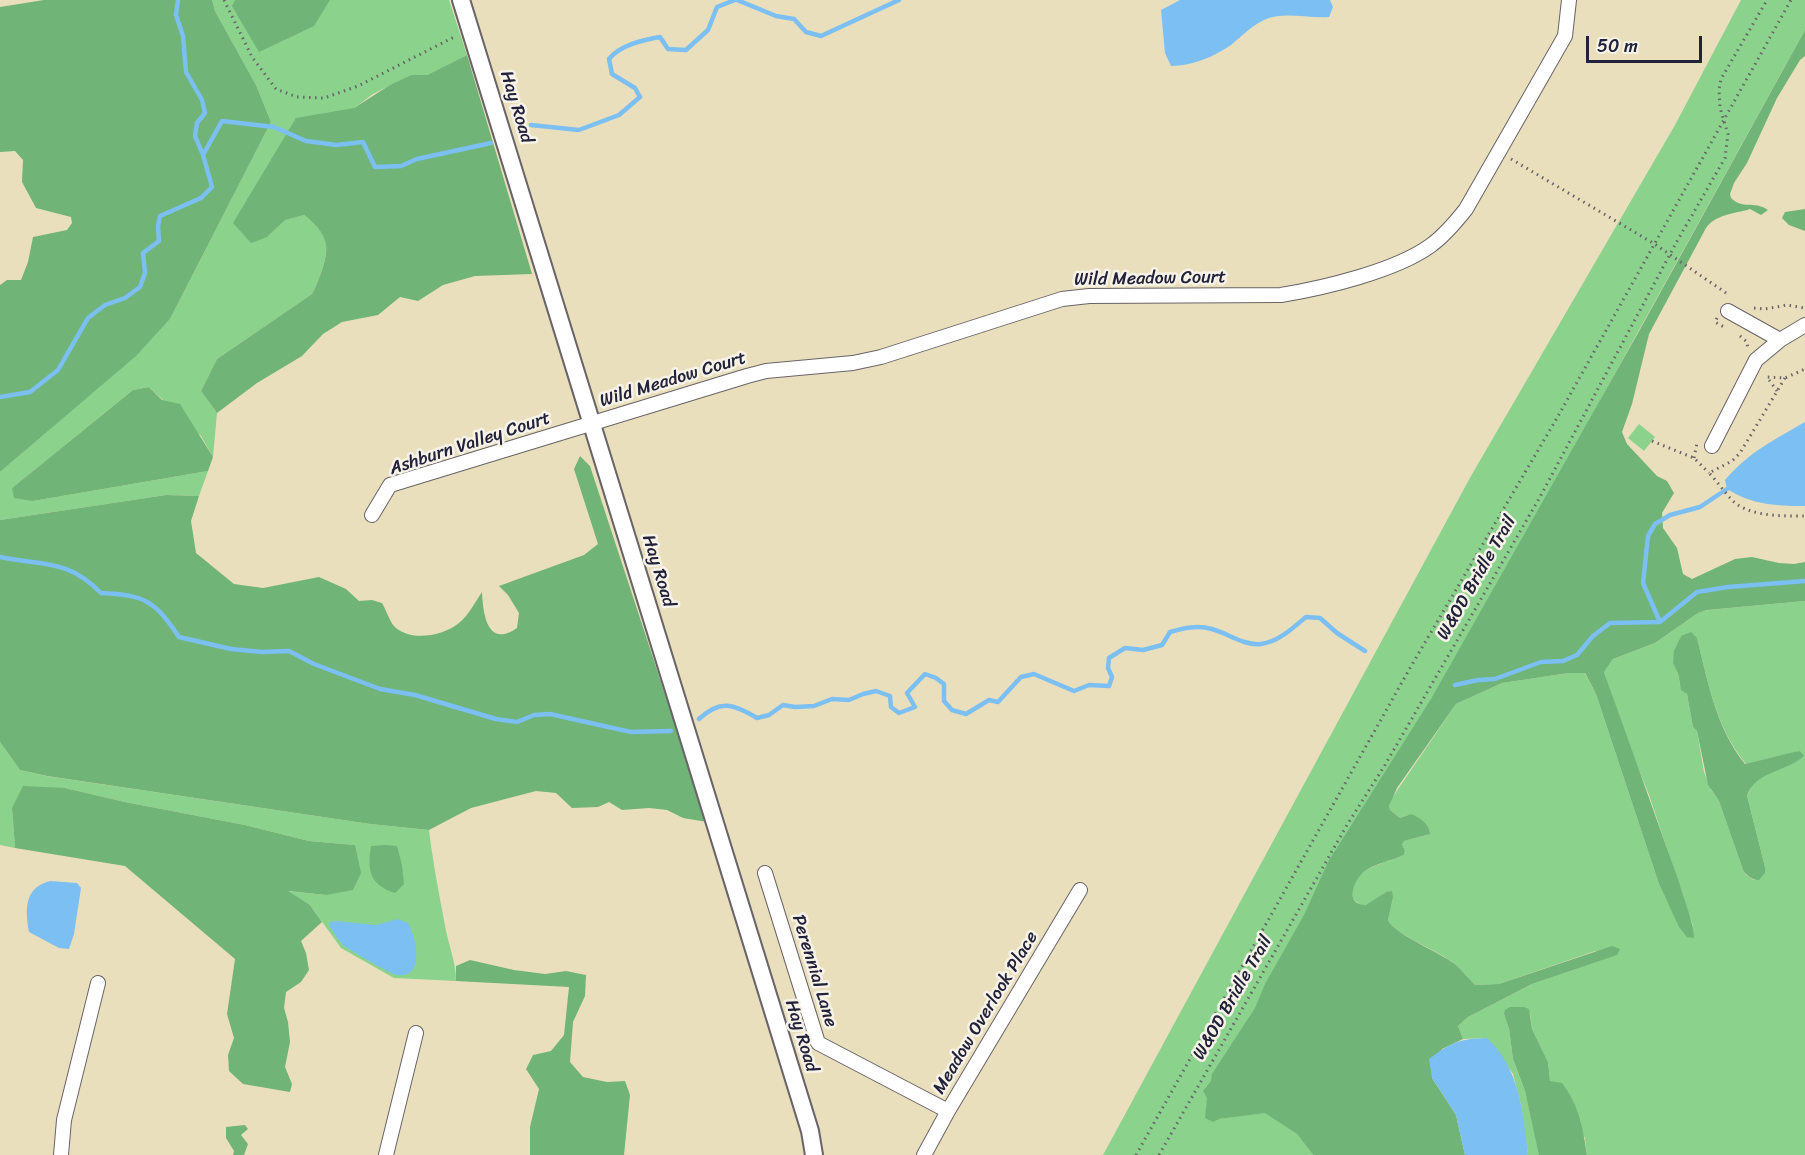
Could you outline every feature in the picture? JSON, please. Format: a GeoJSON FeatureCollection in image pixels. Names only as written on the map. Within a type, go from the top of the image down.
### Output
{"type":"FeatureCollection","features":[{"type":"Feature","properties":{"kind":"street","name":"Hay Road"},"geometry":{"type":"LineString","coordinates":[[461,0],[810,1131],[814,1155]]}},
{"type":"Feature","properties":{"kind":"street","name":"Wild Meadow Court"},"geometry":{"type":"LineString","coordinates":[[591,424],[766,371],[853,363],[881,357],[1062,299],[1089,296],[1281,295],[1320,287],[1411,258],[1449,230],[1466,209],[1565,36],[1569,0]]}},
{"type":"Feature","properties":{"kind":"street"},"geometry":{"type":"LineString","coordinates":[[1728,308],[1780,340]]}},
{"type":"Feature","properties":{"kind":"street"},"geometry":{"type":"LineString","coordinates":[[1712,446],[1756,360],[1780,340],[1805,325]]}},
{"type":"Feature","properties":{"kind":"street","name":"Ashburn Valley Court"},"geometry":{"type":"LineString","coordinates":[[372,515],[390,485],[591,424]]}},
{"type":"Feature","properties":{"kind":"street","name":"Perennial Lane"},"geometry":{"type":"LineString","coordinates":[[765,873],[818,1043],[948,1112]]}},
{"type":"Feature","properties":{"kind":"street","name":"Meadow Overlook Place"},"geometry":{"type":"LineString","coordinates":[[924,1155],[1080,890]]}},
{"type":"Feature","properties":{"kind":"street"},"geometry":{"type":"LineString","coordinates":[[61,1155],[64,1120],[98,983]]}},
{"type":"Feature","properties":{"kind":"street"},"geometry":{"type":"LineString","coordinates":[[386,1155],[416,1033]]}},
{"type":"Feature","properties":{"kind":"path"},"geometry":{"type":"LineString","coordinates":[[224,0],[252,57],[276,89],[297,97],[324,98],[358,86],[471,28]]}},
{"type":"Feature","properties":{"kind":"path","name":"W&OD Bridle Trail"},"geometry":{"type":"LineString","coordinates":[[1159,1155],[1347,825],[1540,496],[1670,254],[1725,158],[1728,134],[1720,108],[1721,79],[1767,0]]}},
{"type":"Feature","properties":{"kind":"path"},"geometry":{"type":"LineString","coordinates":[[1136,1155],[1410,668],[1557,418],[1791,0]]}},
{"type":"Feature","properties":{"kind":"path"},"geometry":{"type":"LineString","coordinates":[[1499,152],[1670,254],[1728,308],[1715,322],[1743,337],[1748,348],[1746,355]]}},
{"type":"Feature","properties":{"kind":"path"},"geometry":{"type":"LineString","coordinates":[[1746,305],[1755,308],[1787,305],[1805,308]]}},
{"type":"Feature","properties":{"kind":"path"},"geometry":{"type":"LineString","coordinates":[[1777,391],[1767,377],[1785,378],[1805,369]]}},
{"type":"Feature","properties":{"kind":"path"},"geometry":{"type":"LineString","coordinates":[[1708,472],[1731,461],[1740,453],[1785,378]]}},
{"type":"Feature","properties":{"kind":"path"},"geometry":{"type":"LineString","coordinates":[[1695,458],[1697,444],[1702,434]]}},
{"type":"Feature","properties":{"kind":"path"},"geometry":{"type":"LineString","coordinates":[[1652,441],[1695,458],[1734,502],[1746,509],[1768,514],[1805,516]]}},
{"type":"Feature","properties":{"kind":"green space"},"geometry":{"type":"Polygon","coordinates":[[[44,0],[212,0],[215,11],[256,85],[271,122],[170,319],[136,356],[0,472],[0,285],[7,280],[21,280],[28,262],[33,237],[67,230],[72,223],[71,217],[36,208],[22,182],[23,160],[15,151],[0,152],[0,7],[44,0]]]}},
{"type":"Feature","properties":{"kind":"green space"},"geometry":{"type":"Polygon","coordinates":[[[212,0],[449,0],[467,55],[427,75],[411,75],[373,94],[354,108],[267,237],[284,220],[304,215],[323,235],[326,244],[324,262],[312,294],[217,359],[201,391],[217,413],[213,457],[201,436],[149,387],[133,390],[12,488],[33,501],[208,471],[199,496],[166,495],[0,520],[0,472],[135,356],[170,319],[271,122],[256,85],[215,11],[212,0]]]}},
{"type":"Feature","properties":{"kind":"green space"},"geometry":{"type":"Polygon","coordinates":[[[235,0],[330,0],[314,26],[259,52],[232,6],[235,0]]]}},
{"type":"Feature","properties":{"kind":"green space"},"geometry":{"type":"Polygon","coordinates":[[[1741,0],[1805,0],[1805,30],[1435,699],[1219,1119],[1265,1112],[1297,1134],[1313,1155],[1103,1155],[1471,476],[1675,125],[1741,0]]]}},
{"type":"Feature","properties":{"kind":"green space"},"geometry":{"type":"Polygon","coordinates":[[[1805,30],[1805,56],[1800,60],[1777,98],[1730,194],[1735,202],[1768,210],[1761,215],[1750,209],[1726,215],[1710,223],[1706,228],[1649,334],[1632,404],[1622,432],[1627,444],[1657,476],[1667,481],[1674,493],[1662,513],[1663,528],[1677,548],[1683,574],[1692,579],[1735,559],[1752,557],[1779,563],[1805,562],[1805,601],[1707,610],[1698,613],[1655,643],[1613,659],[1604,672],[1679,882],[1694,938],[1687,937],[1679,927],[1659,884],[1596,694],[1585,673],[1569,673],[1502,683],[1456,704],[1397,788],[1389,806],[1390,810],[1400,818],[1411,814],[1418,817],[1426,824],[1430,834],[1404,841],[1402,844],[1404,855],[1365,871],[1354,886],[1353,897],[1359,904],[1366,905],[1386,892],[1392,891],[1393,898],[1388,920],[1392,925],[1455,964],[1475,985],[1499,984],[1612,946],[1620,949],[1617,955],[1532,984],[1468,1017],[1458,1026],[1463,1039],[1442,1049],[1432,1078],[1456,1115],[1465,1155],[1313,1155],[1297,1134],[1265,1113],[1219,1119],[1213,1122],[1205,1118],[1207,1098],[1203,1091],[1255,1008],[1265,984],[1304,915],[1328,862],[1431,699],[1638,333],[1805,30]]]}},
{"type":"Feature","properties":{"kind":"green space"},"geometry":{"type":"Polygon","coordinates":[[[467,55],[532,274],[475,276],[443,285],[418,301],[400,297],[378,315],[342,322],[323,334],[302,356],[257,383],[217,413],[201,391],[217,359],[312,294],[324,263],[325,240],[318,228],[304,215],[285,220],[267,237],[251,243],[233,223],[296,118],[354,108],[390,85],[411,75],[427,75],[467,55]]]}},
{"type":"Feature","properties":{"kind":"green space"},"geometry":{"type":"Polygon","coordinates":[[[1805,209],[1805,231],[1789,225],[1782,218],[1785,212],[1805,209]]]}},
{"type":"Feature","properties":{"kind":"green space"},"geometry":{"type":"Polygon","coordinates":[[[149,387],[162,400],[180,404],[213,457],[208,471],[33,501],[14,498],[12,488],[133,390],[149,387]]]}},
{"type":"Feature","properties":{"kind":"green space"},"geometry":{"type":"Polygon","coordinates":[[[1639,424],[1655,437],[1644,451],[1628,438],[1639,424]]]}},
{"type":"Feature","properties":{"kind":"green space"},"geometry":{"type":"Polygon","coordinates":[[[580,456],[590,466],[707,822],[683,818],[667,810],[649,808],[622,810],[609,802],[598,807],[572,808],[556,793],[536,791],[471,808],[429,830],[370,824],[47,776],[20,770],[0,742],[0,520],[166,495],[199,496],[191,521],[196,553],[234,584],[263,588],[319,577],[346,589],[359,601],[372,600],[382,603],[393,625],[400,631],[417,636],[435,634],[452,628],[466,616],[482,592],[489,626],[499,634],[517,628],[519,613],[508,595],[499,586],[584,555],[598,544],[574,469],[580,456]]]}},
{"type":"Feature","properties":{"kind":"green space"},"geometry":{"type":"Polygon","coordinates":[[[1805,601],[1805,1155],[1587,1155],[1585,1138],[1550,1081],[1548,1062],[1532,1029],[1530,1013],[1504,1014],[1509,1029],[1513,1059],[1525,1091],[1539,1150],[1539,1155],[1528,1155],[1521,1105],[1513,1074],[1487,1038],[1463,1039],[1458,1026],[1468,1017],[1532,984],[1616,955],[1595,951],[1499,984],[1475,985],[1455,964],[1392,925],[1388,920],[1393,898],[1386,892],[1363,906],[1353,897],[1354,884],[1364,871],[1404,855],[1403,841],[1427,835],[1408,815],[1400,818],[1390,810],[1389,806],[1392,798],[1456,704],[1502,683],[1584,672],[1596,694],[1659,884],[1668,903],[1693,926],[1604,672],[1613,659],[1655,643],[1698,613],[1708,610],[1805,601]],[[1681,636],[1674,650],[1680,685],[1687,694],[1693,727],[1697,731],[1704,772],[1711,790],[1719,801],[1743,870],[1754,880],[1765,867],[1747,796],[1754,782],[1800,751],[1746,764],[1720,720],[1709,688],[1697,638],[1681,636]]]}},
{"type":"Feature","properties":{"kind":"green space"},"geometry":{"type":"Polygon","coordinates":[[[1691,632],[1697,638],[1709,688],[1720,720],[1745,764],[1800,751],[1804,756],[1764,776],[1751,788],[1747,796],[1765,867],[1765,873],[1759,880],[1750,877],[1743,870],[1719,801],[1708,785],[1687,694],[1681,690],[1678,673],[1673,663],[1674,650],[1681,636],[1691,632]]]}},
{"type":"Feature","properties":{"kind":"green space"},"geometry":{"type":"Polygon","coordinates":[[[0,742],[20,770],[46,776],[370,824],[429,830],[456,981],[394,978],[341,948],[310,905],[286,891],[326,895],[355,845],[309,841],[245,825],[65,788],[12,808],[15,848],[0,845],[0,742]]]}},
{"type":"Feature","properties":{"kind":"green space"},"geometry":{"type":"Polygon","coordinates":[[[23,786],[65,788],[245,825],[309,841],[355,845],[361,873],[353,890],[326,895],[288,891],[310,905],[322,922],[301,941],[309,970],[301,982],[286,992],[284,1008],[290,1042],[285,1067],[292,1084],[290,1092],[243,1084],[229,1071],[228,1055],[234,1038],[227,1014],[235,959],[125,866],[15,848],[12,808],[23,786]]]}},
{"type":"Feature","properties":{"kind":"green space"},"geometry":{"type":"Polygon","coordinates":[[[371,846],[397,846],[402,865],[404,884],[395,893],[380,886],[370,870],[371,846]]]}},
{"type":"Feature","properties":{"kind":"green space"},"geometry":{"type":"Polygon","coordinates":[[[470,960],[514,970],[545,974],[566,971],[586,975],[585,996],[573,1022],[570,1062],[583,1077],[607,1082],[625,1081],[630,1095],[624,1155],[530,1155],[530,1127],[539,1089],[526,1069],[533,1055],[551,1051],[564,1035],[569,987],[456,981],[456,966],[470,960]]]}},
{"type":"Feature","properties":{"kind":"green space"},"geometry":{"type":"Polygon","coordinates":[[[1510,1007],[1529,1009],[1532,1029],[1548,1062],[1550,1081],[1562,1083],[1573,1100],[1582,1127],[1587,1155],[1539,1155],[1525,1091],[1513,1059],[1509,1029],[1504,1014],[1505,1010],[1510,1007]]]}},
{"type":"Feature","properties":{"kind":"green space"},"geometry":{"type":"Polygon","coordinates":[[[245,1125],[248,1129],[241,1135],[248,1144],[244,1155],[233,1155],[234,1151],[226,1138],[226,1127],[245,1125]]]}},
{"type":"Feature","properties":{"kind":"water"},"geometry":{"type":"Polygon","coordinates":[[[1180,0],[1330,0],[1333,7],[1329,17],[1271,17],[1251,28],[1231,45],[1217,53],[1194,63],[1171,66],[1165,53],[1161,10],[1180,0]]]}},
{"type":"Feature","properties":{"kind":"water"},"geometry":{"type":"Polygon","coordinates":[[[1805,422],[1805,506],[1775,505],[1755,501],[1727,489],[1725,480],[1743,462],[1762,447],[1805,422]]]}},
{"type":"Feature","properties":{"kind":"water"},"geometry":{"type":"Polygon","coordinates":[[[50,881],[77,883],[81,888],[74,934],[69,949],[59,948],[29,932],[28,900],[35,889],[50,881]]]}},
{"type":"Feature","properties":{"kind":"water"},"geometry":{"type":"Polygon","coordinates":[[[398,919],[408,923],[411,929],[416,956],[412,971],[397,975],[347,948],[329,926],[330,922],[336,921],[376,925],[398,919]]]}},
{"type":"Feature","properties":{"kind":"water"},"geometry":{"type":"Polygon","coordinates":[[[1487,1038],[1507,1063],[1518,1092],[1528,1155],[1465,1155],[1456,1115],[1432,1078],[1429,1059],[1456,1042],[1487,1038]]]}},
{"type":"Feature","properties":{"kind":"waterway"},"geometry":{"type":"LineString","coordinates":[[0,397],[30,392],[58,370],[88,318],[105,305],[125,298],[140,287],[145,273],[143,253],[159,241],[160,216],[201,198],[212,187],[195,136],[197,123],[205,113],[202,100],[186,72],[183,36],[176,15],[178,0]]}},
{"type":"Feature","properties":{"kind":"waterway"},"geometry":{"type":"LineString","coordinates":[[531,125],[579,130],[619,115],[640,97],[635,88],[612,74],[609,59],[614,54],[632,44],[660,37],[668,49],[686,50],[708,30],[717,7],[735,0]]}},
{"type":"Feature","properties":{"kind":"waterway"},"geometry":{"type":"LineString","coordinates":[[737,0],[776,16],[794,19],[806,32],[821,36],[899,0]]}},
{"type":"Feature","properties":{"kind":"waterway"},"geometry":{"type":"LineString","coordinates":[[203,155],[222,121],[274,127],[306,141],[336,145],[363,142],[375,167],[401,166],[417,159],[491,143]]}},
{"type":"Feature","properties":{"kind":"waterway"},"geometry":{"type":"LineString","coordinates":[[1660,622],[1643,583],[1648,536],[1655,524],[1670,515],[1700,507],[1727,489]]}},
{"type":"Feature","properties":{"kind":"waterway"},"geometry":{"type":"LineString","coordinates":[[0,557],[54,565],[77,574],[101,593],[139,598],[148,602],[163,615],[179,637],[231,649],[262,652],[289,651],[314,664],[380,689],[415,695],[496,719],[517,722],[534,715],[550,714],[631,732],[671,731]]}},
{"type":"Feature","properties":{"kind":"waterway"},"geometry":{"type":"LineString","coordinates":[[1455,685],[1495,679],[1541,662],[1563,661],[1577,655],[1593,636],[1610,623],[1660,622],[1697,592],[1728,587],[1805,581]]}},
{"type":"Feature","properties":{"kind":"waterway"},"geometry":{"type":"LineString","coordinates":[[699,719],[714,708],[721,706],[741,709],[757,718],[769,715],[783,705],[814,706],[832,699],[849,700],[876,691],[890,696],[891,707],[899,713],[915,707],[907,693],[925,674],[944,684],[944,701],[952,710],[966,714],[989,700],[998,702],[1021,677],[1034,674],[1074,691],[1089,685],[1109,686],[1112,677],[1108,668],[1109,658],[1125,648],[1143,650],[1162,645],[1170,632],[1191,628],[1212,629],[1242,641],[1261,644],[1291,630],[1306,617],[1320,618],[1337,633],[1365,651]]}}]}
